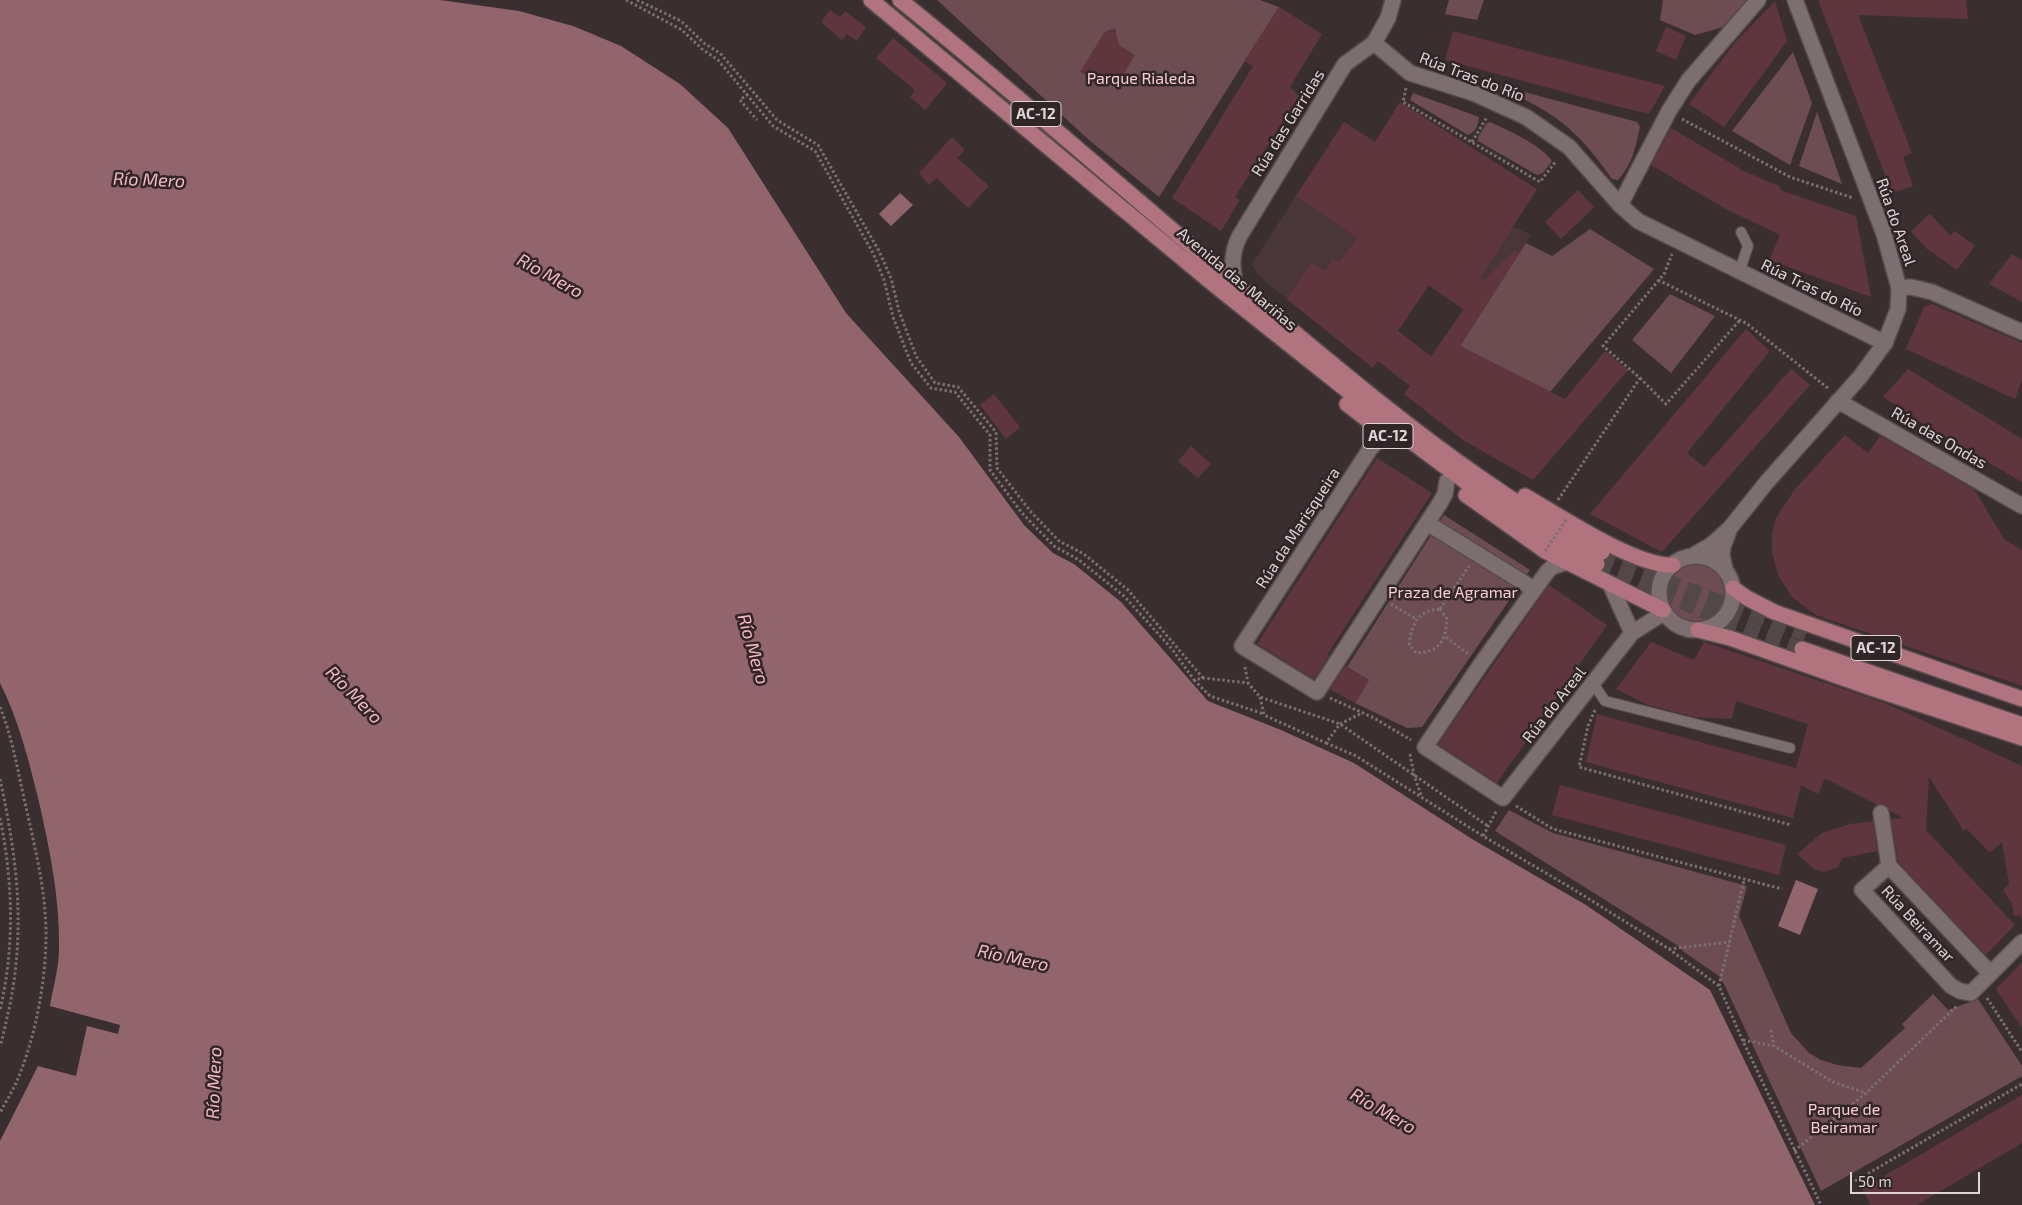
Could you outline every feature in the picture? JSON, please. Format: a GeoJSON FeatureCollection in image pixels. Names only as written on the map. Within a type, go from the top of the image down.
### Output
{"type":"FeatureCollection","features":[{"type":"Feature","properties":{"kind":"highway","name":"Avenida das Mariñas"},"geometry":{"type":"LineString","coordinates":[[871,0],[1247,311],[1408,439],[1486,497],[1555,541],[1599,558],[1450,456],[1328,361],[900,0]]}},
{"type":"Feature","properties":{"kind":"highway","name":"AC-12"},"geometry":{"type":"LineString","coordinates":[[1141,223],[1213,292],[1367,421],[1447,481],[1545,551],[1664,611]]}},
{"type":"Feature","properties":{"kind":"highway","name":"AC-12"},"geometry":{"type":"LineString","coordinates":[[1170,229],[1234,275],[1474,464],[1566,520],[1625,552],[1655,564],[1672,565]]}},
{"type":"Feature","properties":{"kind":"highway","name":"AC-12"},"geometry":{"type":"LineString","coordinates":[[1733,588],[1747,598],[1774,612],[2022,699]]}},
{"type":"Feature","properties":{"kind":"highway","name":"AC-12"},"geometry":{"type":"LineString","coordinates":[[1698,630],[1730,638],[1868,687],[2022,738]]}},
{"type":"Feature","properties":{"kind":"highway","name":"AC-12"},"geometry":{"type":"LineString","coordinates":[[1806,634],[2022,710]]}},
{"type":"Feature","properties":{"kind":"highway","name":"AC-12"},"geometry":{"type":"LineString","coordinates":[[1802,649],[2022,725]]}},
{"type":"Feature","properties":{"kind":"street","name":"Rúa das Garridas"},"geometry":{"type":"LineString","coordinates":[[1234,275],[1232,257],[1239,237],[1345,64],[1374,42],[1388,18],[1393,0]]}},
{"type":"Feature","properties":{"kind":"street"},"geometry":{"type":"LineString","coordinates":[[1620,205],[1669,111],[1688,81],[1758,0]]}},
{"type":"Feature","properties":{"kind":"street","name":"Rúa do Areal"},"geometry":{"type":"LineString","coordinates":[[1692,556],[1707,548],[1730,528],[1766,483],[1860,377],[1885,343],[1898,309],[1898,288],[1884,234],[1795,0]]}},
{"type":"Feature","properties":{"kind":"street","name":"Rúa Tras do Río"},"geometry":{"type":"LineString","coordinates":[[1374,42],[1410,73],[1473,93],[1526,117],[1570,146],[1620,205],[1638,221],[1885,343]]}},
{"type":"Feature","properties":{"kind":"street"},"geometry":{"type":"LineString","coordinates":[[1898,288],[1911,287],[1932,292],[2022,332]]}},
{"type":"Feature","properties":{"kind":"street","name":"Rúa das Ondas"},"geometry":{"type":"LineString","coordinates":[[1838,401],[2022,506]]}},
{"type":"Feature","properties":{"kind":"street","name":"Rúa da Marisqueira"},"geometry":{"type":"LineString","coordinates":[[1317,692],[1242,646],[1370,449],[1377,441],[1389,436]]}},
{"type":"Feature","properties":{"kind":"street"},"geometry":{"type":"LineString","coordinates":[[1317,692],[1445,494],[1447,481]]}},
{"type":"Feature","properties":{"kind":"street"},"geometry":{"type":"LineString","coordinates":[[1427,523],[1526,584],[1533,591]]}},
{"type":"Feature","properties":{"kind":"street","name":"Rúa do Areal"},"geometry":{"type":"LineString","coordinates":[[1725,569],[1722,555],[1730,528]]}},
{"type":"Feature","properties":{"kind":"street"},"geometry":{"type":"LineString","coordinates":[[1692,556],[1710,559],[1725,569],[1733,588],[1732,603],[1725,616],[1713,626],[1698,630],[1678,625],[1664,611],[1660,601],[1660,588],[1664,575],[1672,565],[1692,556]]}},
{"type":"Feature","properties":{"kind":"street"},"geometry":{"type":"LineString","coordinates":[[1503,798],[1425,747],[1533,591],[1552,567],[1567,562]]}},
{"type":"Feature","properties":{"kind":"street"},"geometry":{"type":"LineString","coordinates":[[1610,584],[1632,634]]}},
{"type":"Feature","properties":{"kind":"street","name":"Rúa do Areal"},"geometry":{"type":"LineString","coordinates":[[1503,798],[1632,634],[1664,611]]}},
{"type":"Feature","properties":{"kind":"street","name":"Rúa Beiramar"},"geometry":{"type":"LineString","coordinates":[[1881,813],[1890,866],[1990,973]]}},
{"type":"Feature","properties":{"kind":"street","name":"Rúa Beiramar"},"geometry":{"type":"LineString","coordinates":[[1890,866],[1862,890],[1951,986],[1960,991],[1975,989]]}},
{"type":"Feature","properties":{"kind":"street"},"geometry":{"type":"LineString","coordinates":[[1975,989],[2022,942]]}},
{"type":"Feature","properties":{"kind":"lane"},"geometry":{"type":"LineString","coordinates":[[1739,272],[1748,246],[1741,232]]}},
{"type":"Feature","properties":{"kind":"lane"},"geometry":{"type":"LineString","coordinates":[[1593,683],[1605,700],[1790,748]]}},
{"type":"Feature","properties":{"kind":"path"},"geometry":{"type":"LineString","coordinates":[[626,0],[682,30],[702,49],[718,60],[748,94],[772,126],[816,151],[872,253],[884,280],[893,317],[911,364],[931,388],[955,392],[990,435],[990,470],[1022,513],[1054,546],[1079,560],[1124,596],[1172,649],[1194,680],[1210,696],[1264,714],[1356,756],[1669,949],[1719,986],[1820,1205]]}},
{"type":"Feature","properties":{"kind":"path"},"geometry":{"type":"LineString","coordinates":[[637,0],[681,21],[705,44],[720,53],[778,120],[818,144],[879,250],[891,278],[899,311],[916,356],[935,383],[958,387],[996,432],[997,468],[1031,512],[1059,541],[1084,554],[1128,590],[1204,678]]}},
{"type":"Feature","properties":{"kind":"path"},"geometry":{"type":"LineString","coordinates":[[1410,73],[1403,102],[1540,182],[1556,161]]}},
{"type":"Feature","properties":{"kind":"path"},"geometry":{"type":"LineString","coordinates":[[748,94],[740,100],[757,120]]}},
{"type":"Feature","properties":{"kind":"path"},"geometry":{"type":"LineString","coordinates":[[1669,111],[1728,145],[1790,176],[1872,204]]}},
{"type":"Feature","properties":{"kind":"path"},"geometry":{"type":"LineString","coordinates":[[1472,142],[1487,116]]}},
{"type":"Feature","properties":{"kind":"path"},"geometry":{"type":"LineString","coordinates":[[1678,242],[1664,274],[1603,346],[1640,378],[1666,404],[1740,320]]}},
{"type":"Feature","properties":{"kind":"path"},"geometry":{"type":"LineString","coordinates":[[1658,280],[1740,320],[1816,377],[1838,401]]}},
{"type":"Feature","properties":{"kind":"path"},"geometry":{"type":"LineString","coordinates":[[1551,511],[1640,378]]}},
{"type":"Feature","properties":{"kind":"path"},"geometry":{"type":"LineString","coordinates":[[1545,551],[1566,520]]}},
{"type":"Feature","properties":{"kind":"path"},"geometry":{"type":"LineString","coordinates":[[1440,609],[1477,554]]}},
{"type":"Feature","properties":{"kind":"path"},"geometry":{"type":"LineString","coordinates":[[1380,596],[1416,620]]}},
{"type":"Feature","properties":{"kind":"path"},"geometry":{"type":"LineString","coordinates":[[1440,609],[1447,619],[1446,637],[1428,653],[1416,653],[1409,644],[1411,630],[1416,620],[1430,610],[1440,609]]}},
{"type":"Feature","properties":{"kind":"path"},"geometry":{"type":"LineString","coordinates":[[1446,637],[1481,664]]}},
{"type":"Feature","properties":{"kind":"path"},"geometry":{"type":"LineString","coordinates":[[1194,680],[1204,678],[1248,683],[1260,697],[1264,714]]}},
{"type":"Feature","properties":{"kind":"path"},"geometry":{"type":"LineString","coordinates":[[1317,692],[1362,713],[1425,747]]}},
{"type":"Feature","properties":{"kind":"path"},"geometry":{"type":"LineString","coordinates":[[1260,697],[1340,724],[1488,826],[1483,836]]}},
{"type":"Feature","properties":{"kind":"path"},"geometry":{"type":"LineString","coordinates":[[1605,700],[1594,712],[1588,726],[1579,767],[1792,825]]}},
{"type":"Feature","properties":{"kind":"path"},"geometry":{"type":"LineString","coordinates":[[0,707],[8,727],[30,828],[43,896],[46,935],[42,985],[33,1034],[19,1076],[0,1113]]}},
{"type":"Feature","properties":{"kind":"path"},"geometry":{"type":"LineString","coordinates":[[1326,743],[1340,724],[1362,713]]}},
{"type":"Feature","properties":{"kind":"path"},"geometry":{"type":"LineString","coordinates":[[1406,737],[1414,775],[1422,798]]}},
{"type":"Feature","properties":{"kind":"path"},"geometry":{"type":"LineString","coordinates":[[0,779],[9,819],[18,894],[19,940],[13,988],[0,1046]]}},
{"type":"Feature","properties":{"kind":"path"},"geometry":{"type":"LineString","coordinates":[[1503,798],[1554,829],[1782,889]]}},
{"type":"Feature","properties":{"kind":"path"},"geometry":{"type":"LineString","coordinates":[[0,818],[9,871],[11,917],[10,947],[0,1010]]}},
{"type":"Feature","properties":{"kind":"path"},"geometry":{"type":"LineString","coordinates":[[1719,986],[1744,880]]}},
{"type":"Feature","properties":{"kind":"path"},"geometry":{"type":"LineString","coordinates":[[1669,949],[1730,942]]}},
{"type":"Feature","properties":{"kind":"path"},"geometry":{"type":"LineString","coordinates":[[1794,1151],[1866,1093],[1975,989],[2022,1052]]}},
{"type":"Feature","properties":{"kind":"path"},"geometry":{"type":"LineString","coordinates":[[1771,1030],[1774,1046]]}},
{"type":"Feature","properties":{"kind":"path"},"geometry":{"type":"LineString","coordinates":[[1742,1039],[1774,1046],[1833,1082],[1866,1093]]}},
{"type":"Feature","properties":{"kind":"path"},"geometry":{"type":"LineString","coordinates":[[1854,1182],[2022,1084]]}},
{"type":"Feature","properties":{"kind":"shaded area"},"geometry":{"type":"Polygon","coordinates":[[[1344,122],[1512,226],[1531,235],[1478,320],[1398,265],[1344,345],[1261,278],[1251,265],[1344,122]]]}},
{"type":"Feature","properties":{"kind":"green space","name":"Parque Rialeda"},"geometry":{"type":"Polygon","coordinates":[[[937,0],[1260,0],[1279,7],[1159,197],[1089,140],[937,0]]]}},
{"type":"Feature","properties":{"kind":"green space"},"geometry":{"type":"Polygon","coordinates":[[[1449,0],[1484,0],[1477,20],[1445,14],[1449,0]]]}},
{"type":"Feature","properties":{"kind":"green space"},"geometry":{"type":"Polygon","coordinates":[[[1663,0],[1747,0],[1723,27],[1695,35],[1660,20],[1663,0]]]}},
{"type":"Feature","properties":{"kind":"green space"},"geometry":{"type":"Polygon","coordinates":[[[1793,52],[1812,103],[1790,165],[1732,131],[1793,52]]]}},
{"type":"Feature","properties":{"kind":"green space"},"geometry":{"type":"Polygon","coordinates":[[[1494,84],[1637,122],[1640,127],[1635,149],[1623,174],[1618,180],[1612,179],[1588,147],[1563,124],[1535,105],[1494,84]]]}},
{"type":"Feature","properties":{"kind":"green space"},"geometry":{"type":"Polygon","coordinates":[[[1413,93],[1479,117],[1476,128],[1468,135],[1410,100],[1413,93]]]}},
{"type":"Feature","properties":{"kind":"green space"},"geometry":{"type":"Polygon","coordinates":[[[1817,112],[1842,184],[1799,166],[1817,112]]]}},
{"type":"Feature","properties":{"kind":"green space"},"geometry":{"type":"Polygon","coordinates":[[[1490,122],[1524,138],[1547,155],[1552,161],[1543,173],[1537,175],[1478,141],[1478,137],[1487,123],[1490,122]]]}},
{"type":"Feature","properties":{"kind":"green space"},"geometry":{"type":"Polygon","coordinates":[[[1590,229],[1654,269],[1550,392],[1460,346],[1526,243],[1552,256],[1590,229]]]}},
{"type":"Feature","properties":{"kind":"green space"},"geometry":{"type":"Polygon","coordinates":[[[1670,294],[1715,316],[1671,373],[1632,340],[1670,294]]]}},
{"type":"Feature","properties":{"kind":"green space","name":"Praza de Agramar"},"geometry":{"type":"Polygon","coordinates":[[[1444,515],[1530,570],[1422,727],[1407,728],[1355,703],[1369,680],[1347,667],[1444,515]]]}},
{"type":"Feature","properties":{"kind":"green space"},"geometry":{"type":"Polygon","coordinates":[[[1696,564],[1707,566],[1720,577],[1725,593],[1723,604],[1712,617],[1696,622],[1685,620],[1672,609],[1667,593],[1669,582],[1680,569],[1696,564]]]}},
{"type":"Feature","properties":{"kind":"green space","name":"Parque de Beiramar"},"geometry":{"type":"Polygon","coordinates":[[[1509,810],[1553,833],[1747,886],[1739,916],[1791,1033],[1809,1053],[1821,1060],[1837,1065],[1861,1068],[1905,1028],[1902,1024],[1933,994],[1948,1010],[1978,999],[2022,1066],[2022,1076],[1821,1191],[1719,976],[1677,945],[1495,831],[1509,810]]]}},
{"type":"Feature","properties":{"kind":"water","name":"Río Mero"},"geometry":{"type":"Polygon","coordinates":[[[0,0],[440,0],[519,11],[573,26],[621,46],[680,84],[728,128],[846,313],[959,437],[1024,525],[1053,553],[1074,564],[1121,602],[1208,701],[1281,730],[1354,763],[1472,839],[1586,905],[1710,990],[1815,1205],[0,1205],[0,1141],[38,1066],[76,1076],[87,1026],[118,1034],[120,1025],[50,1006],[59,956],[58,912],[54,875],[27,756],[13,712],[0,683],[0,0]]]}},
{"type":"Feature","properties":{"kind":"water"},"geometry":{"type":"Polygon","coordinates":[[[900,193],[913,205],[891,226],[879,214],[900,193]]]}},
{"type":"Feature","properties":{"kind":"water"},"geometry":{"type":"Polygon","coordinates":[[[1796,880],[1818,889],[1800,935],[1778,926],[1796,880]]]}},
{"type":"Feature","properties":{"kind":"building"},"geometry":{"type":"Polygon","coordinates":[[[1818,0],[1966,0],[1968,19],[1858,15],[1912,153],[1903,157],[1913,186],[1892,193],[1818,0]]]}},
{"type":"Feature","properties":{"kind":"building"},"geometry":{"type":"Polygon","coordinates":[[[1775,1],[1787,41],[1724,127],[1689,104],[1733,45],[1775,1]]]}},
{"type":"Feature","properties":{"kind":"building"},"geometry":{"type":"Polygon","coordinates":[[[1279,7],[1322,34],[1290,87],[1299,96],[1235,197],[1240,200],[1221,231],[1172,198],[1253,66],[1244,61],[1279,7]]]}},
{"type":"Feature","properties":{"kind":"building"},"geometry":{"type":"Polygon","coordinates":[[[830,10],[840,17],[845,11],[866,27],[857,41],[847,34],[842,40],[821,22],[830,10]]]}},
{"type":"Feature","properties":{"kind":"building"},"geometry":{"type":"Polygon","coordinates":[[[1666,27],[1686,36],[1676,60],[1656,51],[1666,27]]]}},
{"type":"Feature","properties":{"kind":"building"},"geometry":{"type":"Polygon","coordinates":[[[1115,28],[1119,45],[1135,55],[1119,82],[1105,83],[1104,86],[1080,72],[1102,36],[1106,31],[1115,28]]]}},
{"type":"Feature","properties":{"kind":"building"},"geometry":{"type":"Polygon","coordinates":[[[1453,31],[1665,86],[1649,114],[1616,106],[1445,60],[1453,31]]]}},
{"type":"Feature","properties":{"kind":"building"},"geometry":{"type":"Polygon","coordinates":[[[893,38],[947,83],[925,110],[910,97],[915,90],[876,58],[893,38]]]}},
{"type":"Feature","properties":{"kind":"building"},"geometry":{"type":"Polygon","coordinates":[[[1400,102],[1537,189],[1481,277],[1484,280],[1515,250],[1519,254],[1460,346],[1565,399],[1605,351],[1628,370],[1533,480],[1463,440],[1404,394],[1410,386],[1378,361],[1373,368],[1287,299],[1311,263],[1325,271],[1333,258],[1339,262],[1357,238],[1296,196],[1344,122],[1375,142],[1400,102]],[[1429,285],[1398,331],[1431,356],[1464,309],[1429,285]]]}},
{"type":"Feature","properties":{"kind":"building"},"geometry":{"type":"Polygon","coordinates":[[[1671,128],[1744,171],[1781,187],[1780,190],[1856,216],[1871,297],[1769,260],[1780,235],[1726,209],[1651,165],[1671,128]]]}},
{"type":"Feature","properties":{"kind":"building"},"geometry":{"type":"Polygon","coordinates":[[[952,137],[965,150],[957,158],[989,186],[968,208],[937,178],[929,185],[919,173],[952,137]]]}},
{"type":"Feature","properties":{"kind":"building"},"geometry":{"type":"Polygon","coordinates":[[[1578,190],[1594,207],[1561,239],[1545,222],[1578,190]]]}},
{"type":"Feature","properties":{"kind":"building"},"geometry":{"type":"Polygon","coordinates":[[[1930,214],[1950,235],[1955,231],[1975,246],[1957,270],[1927,249],[1911,231],[1930,214]]]}},
{"type":"Feature","properties":{"kind":"building"},"geometry":{"type":"Polygon","coordinates":[[[2012,254],[2022,260],[2022,302],[1989,284],[2012,254]]]}},
{"type":"Feature","properties":{"kind":"building"},"geometry":{"type":"Polygon","coordinates":[[[1932,304],[2022,343],[2022,380],[2015,399],[1906,349],[1924,307],[1932,304]]]}},
{"type":"Feature","properties":{"kind":"building"},"geometry":{"type":"Polygon","coordinates":[[[1746,329],[1770,351],[1687,453],[1704,467],[1791,369],[1810,385],[1662,552],[1590,514],[1746,329]]]}},
{"type":"Feature","properties":{"kind":"building"},"geometry":{"type":"Polygon","coordinates":[[[1908,369],[2022,439],[2022,482],[1931,429],[1883,397],[1908,369]]]}},
{"type":"Feature","properties":{"kind":"building"},"geometry":{"type":"Polygon","coordinates":[[[994,394],[1020,427],[1006,439],[980,405],[994,394]]]}},
{"type":"Feature","properties":{"kind":"building"},"geometry":{"type":"Polygon","coordinates":[[[1845,435],[1868,453],[1880,436],[1974,489],[2004,539],[2022,550],[2022,686],[1816,615],[1792,597],[1778,575],[1772,552],[1772,534],[1776,518],[1795,489],[1845,435]]]}},
{"type":"Feature","properties":{"kind":"building"},"geometry":{"type":"Polygon","coordinates":[[[1191,446],[1211,464],[1198,478],[1178,461],[1191,446]]]}},
{"type":"Feature","properties":{"kind":"building"},"geometry":{"type":"Polygon","coordinates":[[[1377,458],[1432,493],[1327,655],[1329,656],[1314,679],[1257,644],[1377,458]]]}},
{"type":"Feature","properties":{"kind":"building"},"geometry":{"type":"Polygon","coordinates":[[[1549,585],[1607,625],[1497,783],[1438,744],[1549,585]]]}},
{"type":"Feature","properties":{"kind":"building"},"geometry":{"type":"Polygon","coordinates":[[[1651,642],[1694,660],[1704,642],[1885,703],[2022,766],[2022,919],[2020,915],[2014,916],[2012,904],[2003,890],[2009,884],[2002,842],[1990,853],[1966,828],[1964,831],[1929,777],[1926,830],[2015,925],[1986,955],[1898,862],[1891,819],[1903,818],[1890,811],[1885,805],[1877,805],[1825,778],[1818,794],[1801,785],[1793,818],[1586,762],[1597,714],[1796,768],[1808,724],[1736,701],[1732,719],[1695,717],[1648,705],[1616,689],[1651,642]]]}},
{"type":"Feature","properties":{"kind":"building"},"geometry":{"type":"Polygon","coordinates":[[[1345,666],[1369,680],[1355,703],[1330,689],[1345,666]]]}},
{"type":"Feature","properties":{"kind":"building"},"geometry":{"type":"Polygon","coordinates":[[[1560,785],[1786,845],[1779,875],[1552,815],[1560,785]]]}},
{"type":"Feature","properties":{"kind":"building"},"geometry":{"type":"Polygon","coordinates":[[[1873,821],[1877,851],[1843,858],[1838,867],[1824,872],[1814,869],[1797,854],[1822,833],[1850,824],[1873,821]]]}},
{"type":"Feature","properties":{"kind":"building"},"geometry":{"type":"Polygon","coordinates":[[[2022,962],[2022,1028],[1996,989],[2022,962]]]}},
{"type":"Feature","properties":{"kind":"building"},"geometry":{"type":"Polygon","coordinates":[[[2022,1095],[2022,1143],[1917,1205],[1871,1205],[1862,1189],[2022,1095]]]}},
{"type":"Feature","properties":{"kind":"tunnel"},"geometry":{"type":"LineString","coordinates":[[1602,552],[1678,586],[1806,634]]}},
{"type":"Feature","properties":{"kind":"tunnel"},"geometry":{"type":"LineString","coordinates":[[1597,564],[1705,612],[1802,649]]}}]}
